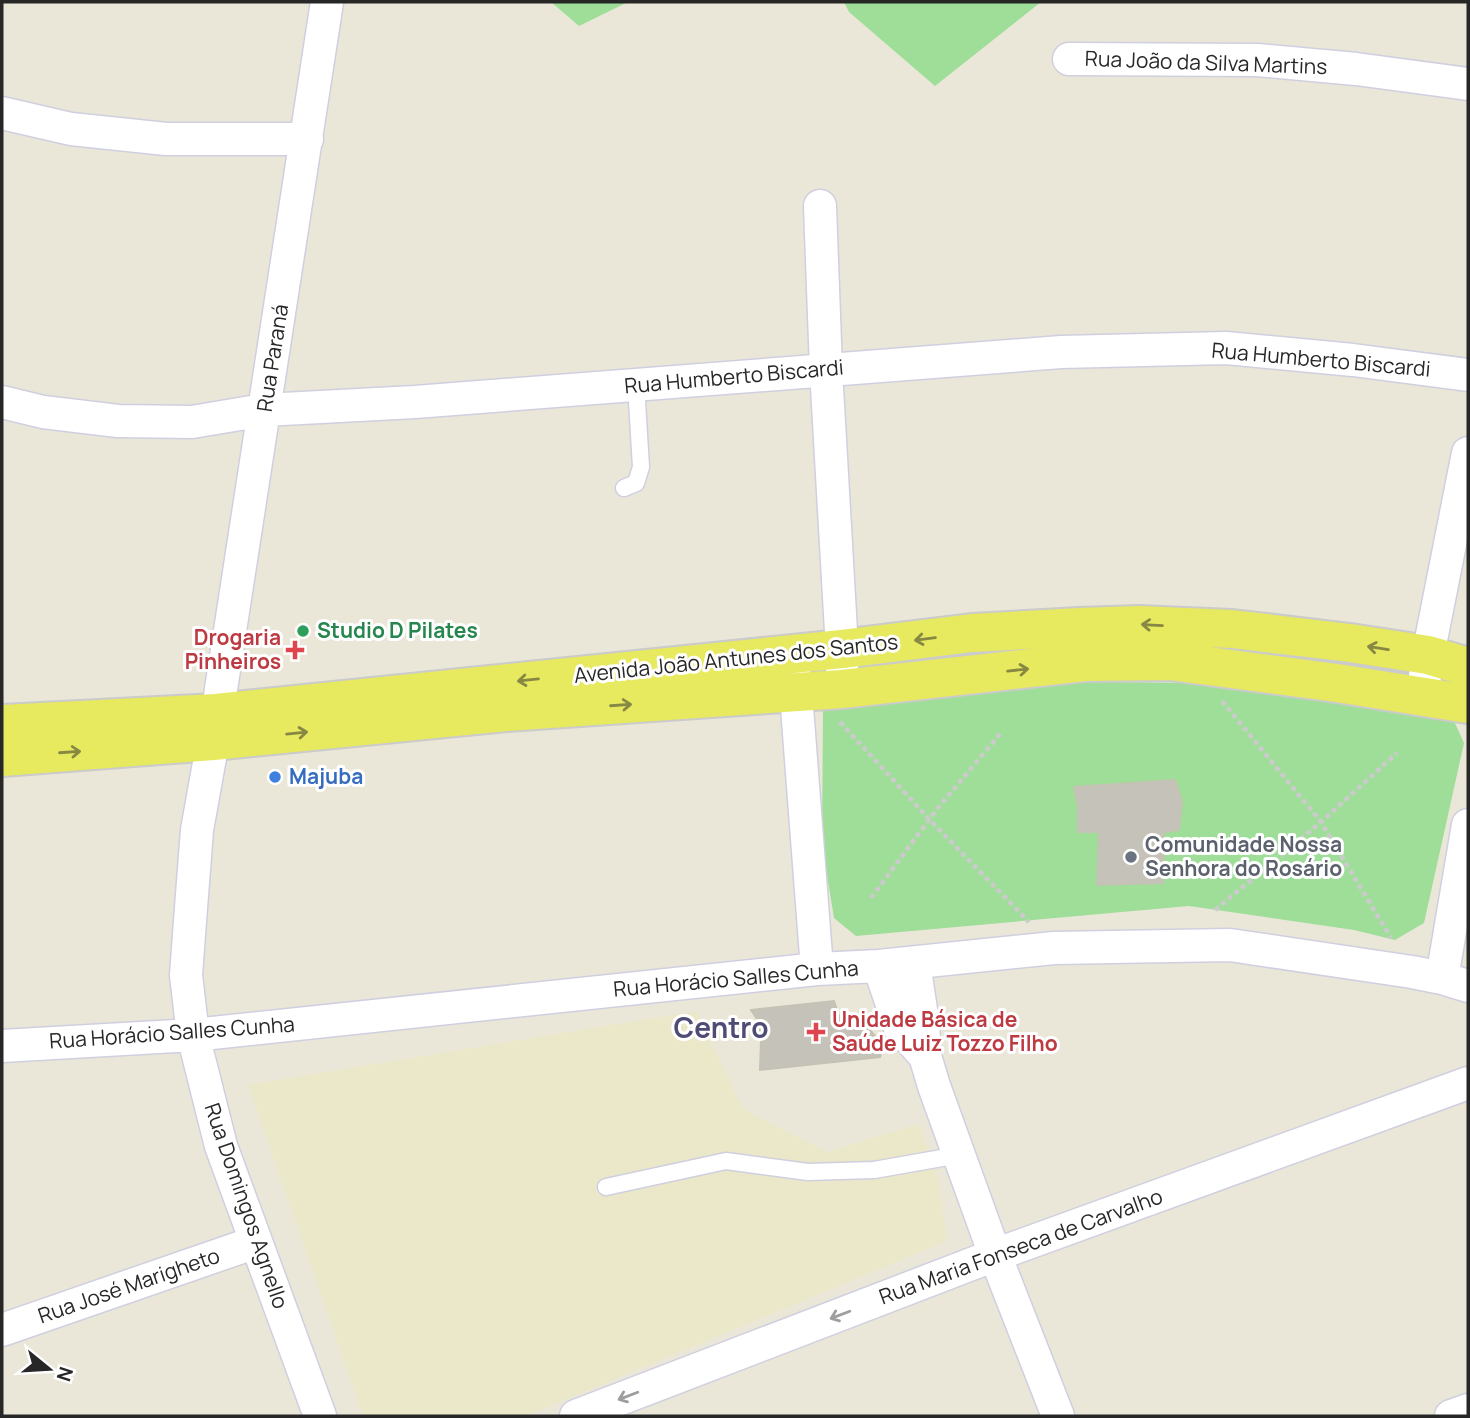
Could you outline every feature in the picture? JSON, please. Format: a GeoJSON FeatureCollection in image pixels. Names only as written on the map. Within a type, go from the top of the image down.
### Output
{"type":"FeatureCollection","features":[{"type":"Feature","properties":{"kind":"main road","name":"Avenida João Antunes dos Santos"},"geometry":{"type":"LineString","coordinates":[[2,757],[214,727],[793,653],[972,633],[1139,625],[1232,629],[1428,655],[1468,667]]}},
{"type":"Feature","properties":{"kind":"main road","name":"Avenida João Antunes dos Santos"},"geometry":{"type":"LineString","coordinates":[[2,724],[214,727],[506,712],[817,691],[1085,662],[1170,661],[1468,704]]}},
{"type":"Feature","properties":{"kind":"street","name":"Rua Paraná"},"geometry":{"type":"LineString","coordinates":[[214,727],[327,2]]}},
{"type":"Feature","properties":{"kind":"street","name":"Rua João da Silva Martins"},"geometry":{"type":"LineString","coordinates":[[1069,59],[1256,60],[1356,69],[1468,84]]}},
{"type":"Feature","properties":{"kind":"street"},"geometry":{"type":"LineString","coordinates":[[2,113],[71,129],[166,139],[307,139]]}},
{"type":"Feature","properties":{"kind":"street"},"geometry":{"type":"LineString","coordinates":[[817,969],[817,691],[842,649],[826,370],[820,206]]}},
{"type":"Feature","properties":{"kind":"street","name":"Rua Humberto Biscardi"},"geometry":{"type":"LineString","coordinates":[[2,402],[43,412],[118,421],[192,422],[264,410],[415,402],[1061,352],[1226,348],[1468,374]]}},
{"type":"Feature","properties":{"kind":"street"},"geometry":{"type":"LineString","coordinates":[[1422,697],[1468,453]]}},
{"type":"Feature","properties":{"kind":"street"},"geometry":{"type":"LineString","coordinates":[[793,653],[817,691]]}},
{"type":"Feature","properties":{"kind":"street","name":"Rua Domingos Agnello"},"geometry":{"type":"LineString","coordinates":[[214,727],[197,830],[186,975],[193,1035],[221,1146],[320,1416]]}},
{"type":"Feature","properties":{"kind":"street"},"geometry":{"type":"LineString","coordinates":[[1455,982],[1468,825]]}},
{"type":"Feature","properties":{"kind":"street","name":"Rua Horácio Salles Cunha"},"geometry":{"type":"LineString","coordinates":[[2,1046],[193,1035],[817,969],[879,967],[1054,948],[1230,945],[1412,972],[1455,982]]}},
{"type":"Feature","properties":{"kind":"street"},"geometry":{"type":"LineString","coordinates":[[914,963],[925,1056],[934,1086],[995,1255],[1058,1416]]}},
{"type":"Feature","properties":{"kind":"street"},"geometry":{"type":"LineString","coordinates":[[879,967],[901,1028],[925,1056]]}},
{"type":"Feature","properties":{"kind":"street","name":"Rua Maria Fonseca de Carvalho"},"geometry":{"type":"LineString","coordinates":[[576,1416],[995,1255],[1468,1083]]}},
{"type":"Feature","properties":{"kind":"street","name":"Rua José Marigheto"},"geometry":{"type":"LineString","coordinates":[[2,1330],[256,1242]]}},
{"type":"Feature","properties":{"kind":"street"},"geometry":{"type":"LineString","coordinates":[[1451,1416],[1468,1410]]}},
{"type":"Feature","properties":{"kind":"lane"},"geometry":{"type":"LineString","coordinates":[[624,488],[636,483],[641,467],[636,385]]}},
{"type":"Feature","properties":{"kind":"lane"},"geometry":{"type":"LineString","coordinates":[[606,1187],[726,1161],[808,1172],[874,1170],[959,1155]]}},
{"type":"Feature","properties":{"kind":"path"},"geometry":{"type":"LineString","coordinates":[[1192,664],[1321,822],[1412,972]]}},
{"type":"Feature","properties":{"kind":"path"},"geometry":{"type":"LineString","coordinates":[[817,691],[929,819],[1054,948]]}},
{"type":"Feature","properties":{"kind":"path"},"geometry":{"type":"LineString","coordinates":[[872,898],[929,819],[1000,734]]}},
{"type":"Feature","properties":{"kind":"path"},"geometry":{"type":"LineString","coordinates":[[1215,910],[1321,822],[1397,753]]}},
{"type":"Feature","properties":{"kind":"shaded area"},"geometry":{"type":"Polygon","coordinates":[[[696,1011],[743,1109],[827,1152],[919,1124],[938,1177],[947,1241],[526,1416],[363,1416],[248,1085],[696,1011]]]}},
{"type":"Feature","properties":{"kind":"green space"},"geometry":{"type":"Polygon","coordinates":[[[551,2],[628,2],[579,26],[551,2]]]}},
{"type":"Feature","properties":{"kind":"green space"},"geometry":{"type":"Polygon","coordinates":[[[844,2],[1041,2],[935,86],[849,12],[844,2]]]}},
{"type":"Feature","properties":{"kind":"green space"},"geometry":{"type":"Polygon","coordinates":[[[1032,681],[1278,684],[1450,712],[1464,743],[1424,923],[1395,940],[1354,930],[1189,906],[856,936],[834,918],[822,845],[823,707],[1032,681]]]}},
{"type":"Feature","properties":{"kind":"building","name":"Comunidade Nossa Senhora do Rosário"},"geometry":{"type":"Polygon","coordinates":[[[1175,780],[1182,801],[1179,830],[1164,832],[1163,883],[1097,885],[1099,832],[1078,832],[1078,807],[1074,787],[1175,780]]]}},
{"type":"Feature","properties":{"kind":"building","name":"Unidade Básica de Saúde Luiz Tozzo Filho"},"geometry":{"type":"Polygon","coordinates":[[[834,1001],[839,1016],[861,1013],[866,1025],[883,1046],[880,1057],[760,1070],[759,1022],[751,1010],[834,1001]]]}},
{"type":"Feature","properties":{"kind":"place","name":"Studio D Pilates"},"geometry":{"type":"Point","coordinates":[303,631]}},
{"type":"Feature","properties":{"kind":"place","name":"Drogaria Pinheiros"},"geometry":{"type":"Point","coordinates":[295,650]}},
{"type":"Feature","properties":{"kind":"place","name":"Majuba"},"geometry":{"type":"Point","coordinates":[275,777]}},
{"type":"Feature","properties":{"kind":"place","name":"Comunidade Nossa Senhora do Rosário"},"geometry":{"type":"Point","coordinates":[1131,857]}},
{"type":"Feature","properties":{"kind":"place","name":"Unidade Básica de Saúde Luiz Tozzo Filho"},"geometry":{"type":"Point","coordinates":[816,1032]}},
{"type":"Feature","properties":{"kind":"district","name":"Centro"},"geometry":{"type":"Point","coordinates":[721,1028]}}]}
